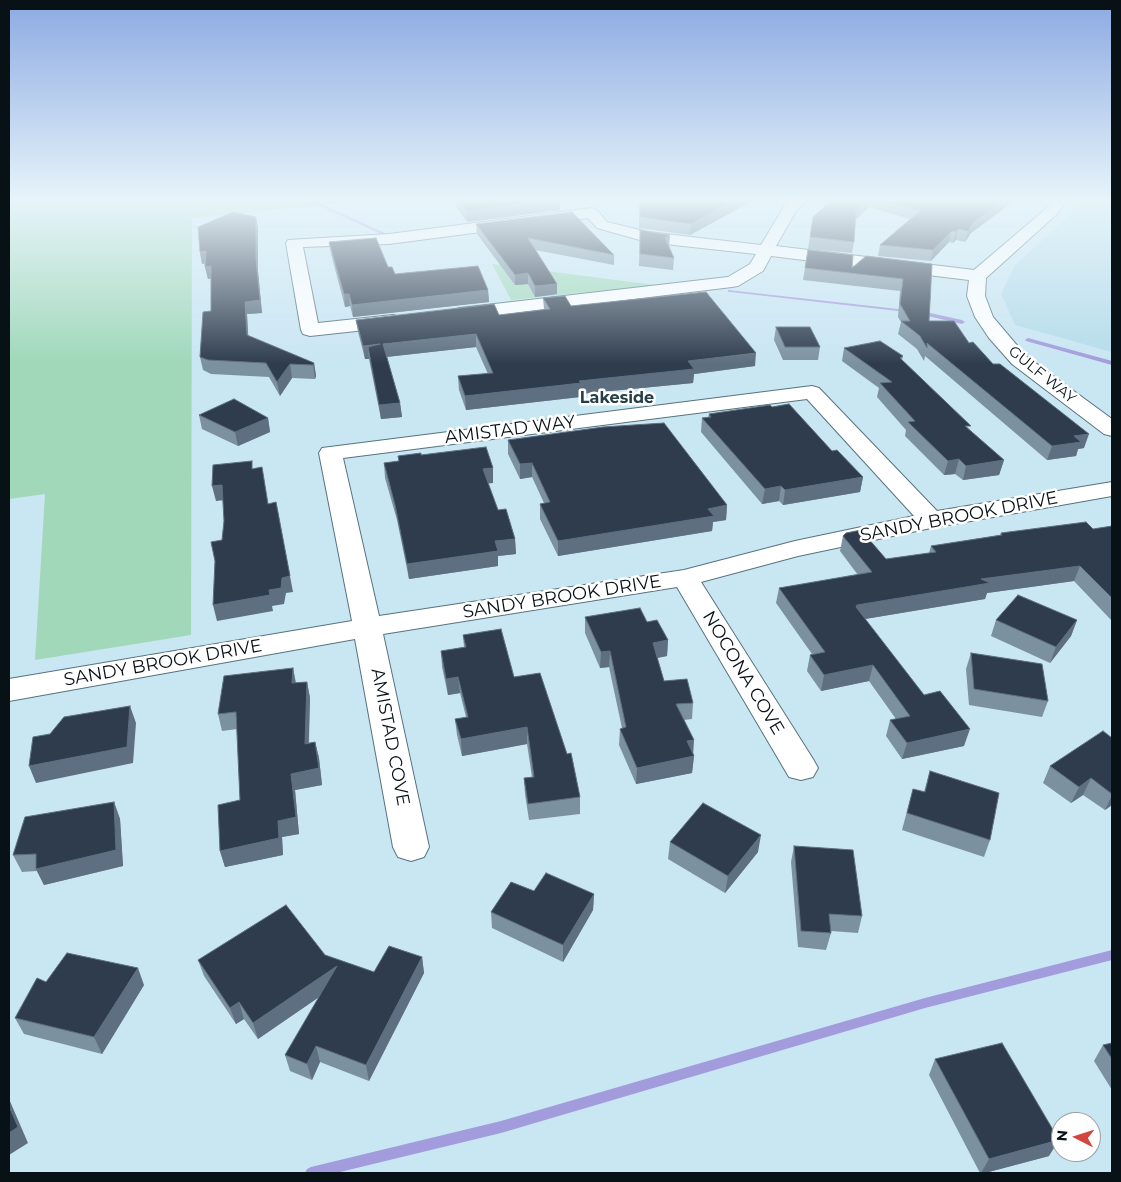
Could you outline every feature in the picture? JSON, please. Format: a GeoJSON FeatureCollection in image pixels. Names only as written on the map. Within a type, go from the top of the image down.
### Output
{"type":"FeatureCollection","features":[{"type":"Feature","properties":{"kind":"street"},"geometry":{"type":"LineString","coordinates":[[296,254],[310,330],[408,320]]}},
{"type":"Feature","properties":{"kind":"street"},"geometry":{"type":"LineString","coordinates":[[447,315],[732,282],[757,267],[764,254]]}},
{"type":"Feature","properties":{"kind":"street"},"geometry":{"type":"LineString","coordinates":[[796,254],[908,266],[978,276],[1003,254]]}},
{"type":"Feature","properties":{"kind":"street","name":"GULF WAY"},"geometry":{"type":"LineString","coordinates":[[978,276],[976,296],[984,317],[998,337],[1020,360],[1112,429]]}},
{"type":"Feature","properties":{"kind":"street","name":"AMISTAD WAY"},"geometry":{"type":"LineString","coordinates":[[368,628],[330,453],[812,392],[931,520]]}},
{"type":"Feature","properties":{"kind":"street","name":"SANDY BROOK DRIVE"},"geometry":{"type":"LineString","coordinates":[[9,690],[368,628],[685,578],[795,549],[931,520],[1112,489]]}},
{"type":"Feature","properties":{"kind":"street","name":"NOCONA COVE"},"geometry":{"type":"LineString","coordinates":[[685,578],[800,768]]}},
{"type":"Feature","properties":{"kind":"street","name":"AMISTAD COVE"},"geometry":{"type":"LineString","coordinates":[[368,628],[411,847]]}},
{"type":"Feature","properties":{"kind":"shaded area"},"geometry":{"type":"Polygon","coordinates":[[[1027,254],[1112,254],[1112,352],[1015,325],[1001,294],[1015,265],[1027,254]]]}},
{"type":"Feature","properties":{"kind":"green space"},"geometry":{"type":"Polygon","coordinates":[[[9,254],[192,254],[191,635],[35,660],[45,494],[9,499],[9,254]]]}},
{"type":"Feature","properties":{"kind":"green space"},"geometry":{"type":"Polygon","coordinates":[[[492,264],[655,285],[511,300],[492,264]]]}},
{"type":"Feature","properties":{"kind":"building"},"geometry":{"type":"Polygon","coordinates":[[[206,254],[256,254],[260,300],[245,302],[247,335],[314,363],[313,365],[290,364],[277,382],[266,363],[208,360],[200,357],[203,312],[211,311],[211,266],[205,267],[206,254]]]}},
{"type":"Feature","properties":{"kind":"building"},"geometry":{"type":"Polygon","coordinates":[[[333,254],[383,254],[388,267],[392,267],[395,274],[478,266],[488,290],[352,305],[349,294],[344,294],[333,254]]]}},
{"type":"Feature","properties":{"kind":"building"},"geometry":{"type":"Polygon","coordinates":[[[499,254],[538,254],[557,284],[535,286],[528,273],[515,275],[499,254]]]}},
{"type":"Feature","properties":{"kind":"building"},"geometry":{"type":"Polygon","coordinates":[[[641,254],[672,254],[674,258],[641,254]]]}},
{"type":"Feature","properties":{"kind":"building"},"geometry":{"type":"Polygon","coordinates":[[[807,254],[853,255],[852,268],[866,256],[932,264],[929,321],[954,321],[969,343],[973,342],[993,364],[1000,364],[1089,434],[1074,436],[1081,442],[1052,446],[927,343],[927,348],[920,336],[901,321],[910,321],[900,304],[903,279],[805,268],[807,254]]]}},
{"type":"Feature","properties":{"kind":"building"},"geometry":{"type":"Polygon","coordinates":[[[706,292],[756,353],[688,361],[694,369],[579,381],[581,383],[465,396],[458,376],[493,373],[476,334],[383,344],[400,403],[379,405],[368,347],[380,344],[363,346],[356,320],[494,304],[499,315],[550,309],[543,298],[565,296],[571,306],[706,292]]]}},
{"type":"Feature","properties":{"kind":"building"},"geometry":{"type":"Polygon","coordinates":[[[776,327],[810,327],[820,347],[785,347],[776,327]]]}},
{"type":"Feature","properties":{"kind":"building"},"geometry":{"type":"Polygon","coordinates":[[[880,341],[903,356],[900,358],[971,426],[965,426],[1004,460],[966,466],[959,459],[948,461],[908,422],[915,421],[880,383],[892,382],[844,348],[880,341]]]}},
{"type":"Feature","properties":{"kind":"building"},"geometry":{"type":"Polygon","coordinates":[[[234,399],[268,418],[235,432],[199,415],[234,399]]]}},
{"type":"Feature","properties":{"kind":"building"},"geometry":{"type":"Polygon","coordinates":[[[789,404],[832,451],[837,450],[863,477],[785,490],[781,486],[765,489],[702,418],[711,417],[709,414],[789,404]]]}},
{"type":"Feature","properties":{"kind":"building"},"geometry":{"type":"Polygon","coordinates":[[[664,423],[727,505],[708,509],[714,516],[558,541],[540,504],[550,502],[532,463],[520,464],[508,440],[603,427],[664,423]]]}},
{"type":"Feature","properties":{"kind":"building"},"geometry":{"type":"Polygon","coordinates":[[[486,447],[493,468],[483,469],[498,510],[506,509],[515,539],[495,541],[498,551],[407,564],[384,463],[399,461],[398,456],[486,447]]]}},
{"type":"Feature","properties":{"kind":"building"},"geometry":{"type":"Polygon","coordinates":[[[252,461],[252,469],[262,467],[268,504],[276,502],[290,576],[282,578],[281,588],[269,590],[270,595],[213,605],[215,561],[211,542],[222,540],[224,521],[222,485],[212,486],[213,465],[252,461]]]}},
{"type":"Feature","properties":{"kind":"building"},"geometry":{"type":"Polygon","coordinates":[[[1086,522],[1093,529],[1112,526],[1112,598],[1080,566],[981,579],[990,583],[857,605],[856,607],[924,695],[940,691],[970,729],[907,743],[890,720],[910,716],[873,665],[824,675],[810,655],[825,652],[779,588],[872,572],[843,536],[846,533],[861,530],[886,559],[936,552],[931,546],[1002,535],[1001,533],[1086,522]]]}},
{"type":"Feature","properties":{"kind":"building"},"geometry":{"type":"Polygon","coordinates":[[[1018,595],[1077,620],[1056,647],[996,620],[1018,595]]]}},
{"type":"Feature","properties":{"kind":"building"},"geometry":{"type":"Polygon","coordinates":[[[640,608],[647,622],[657,620],[668,640],[653,643],[664,681],[687,679],[693,703],[676,704],[694,740],[687,741],[694,756],[637,768],[620,729],[626,727],[610,651],[601,652],[585,617],[640,608]]]}},
{"type":"Feature","properties":{"kind":"building"},"geometry":{"type":"Polygon","coordinates":[[[501,629],[514,677],[540,673],[567,754],[571,753],[580,797],[528,804],[524,778],[534,777],[527,727],[461,739],[455,719],[468,717],[458,677],[446,679],[441,651],[466,647],[463,635],[501,629]]]}},
{"type":"Feature","properties":{"kind":"building"},"geometry":{"type":"Polygon","coordinates":[[[971,653],[1042,664],[1048,701],[974,689],[971,653]]]}},
{"type":"Feature","properties":{"kind":"building"},"geometry":{"type":"Polygon","coordinates":[[[293,668],[292,683],[307,682],[305,744],[315,742],[319,768],[291,774],[296,817],[278,821],[279,838],[220,851],[218,805],[240,800],[236,712],[218,714],[224,676],[293,668]]]}},
{"type":"Feature","properties":{"kind":"building"},"geometry":{"type":"Polygon","coordinates":[[[130,706],[127,747],[29,766],[33,737],[50,734],[64,717],[130,706]]]}},
{"type":"Feature","properties":{"kind":"building"},"geometry":{"type":"Polygon","coordinates":[[[1103,731],[1112,738],[1112,794],[1091,778],[1079,787],[1050,766],[1103,731]]]}},
{"type":"Feature","properties":{"kind":"building"},"geometry":{"type":"Polygon","coordinates":[[[930,771],[999,793],[990,840],[907,813],[913,789],[925,792],[930,771]]]}},
{"type":"Feature","properties":{"kind":"building"},"geometry":{"type":"Polygon","coordinates":[[[114,802],[116,850],[36,869],[36,854],[13,855],[25,817],[114,802]]]}},
{"type":"Feature","properties":{"kind":"building"},"geometry":{"type":"Polygon","coordinates":[[[703,803],[761,835],[728,876],[670,842],[703,803]]]}},
{"type":"Feature","properties":{"kind":"building"},"geometry":{"type":"Polygon","coordinates":[[[794,846],[853,850],[862,916],[829,914],[831,933],[801,931],[794,846]]]}},
{"type":"Feature","properties":{"kind":"building"},"geometry":{"type":"Polygon","coordinates":[[[546,873],[594,894],[563,945],[491,912],[511,882],[534,891],[546,873]]]}},
{"type":"Feature","properties":{"kind":"building"},"geometry":{"type":"Polygon","coordinates":[[[286,905],[325,955],[374,972],[389,946],[422,957],[366,1065],[316,1046],[307,1064],[285,1055],[337,966],[253,1023],[239,1002],[230,1008],[198,960],[286,905]]]}},
{"type":"Feature","properties":{"kind":"building"},"geometry":{"type":"Polygon","coordinates":[[[67,953],[138,968],[94,1037],[15,1018],[37,978],[46,982],[67,953]]]}},
{"type":"Feature","properties":{"kind":"building"},"geometry":{"type":"Polygon","coordinates":[[[1002,1043],[1051,1126],[1051,1142],[989,1159],[935,1059],[1002,1043]]]}},
{"type":"Feature","properties":{"kind":"building"},"geometry":{"type":"Polygon","coordinates":[[[1112,1043],[1112,1059],[1103,1045],[1112,1043]]]}},
{"type":"Feature","properties":{"kind":"building"},"geometry":{"type":"Polygon","coordinates":[[[9,1106],[18,1127],[9,1133],[9,1106]]]}},
{"type":"Feature","properties":{"kind":"waterway"},"geometry":{"type":"LineString","coordinates":[[730,291],[907,311]]}},
{"type":"Feature","properties":{"kind":"waterway"},"geometry":{"type":"LineString","coordinates":[[921,313],[962,322]]}},
{"type":"Feature","properties":{"kind":"waterway"},"geometry":{"type":"LineString","coordinates":[[1028,340],[1112,363]]}},
{"type":"Feature","properties":{"kind":"waterway"},"geometry":{"type":"LineString","coordinates":[[311,1173],[501,1127],[925,1003],[1112,955]]}},
{"type":"Feature","properties":{"kind":"district","name":"Lakeside"},"geometry":{"type":"Point","coordinates":[617,398]}}]}
